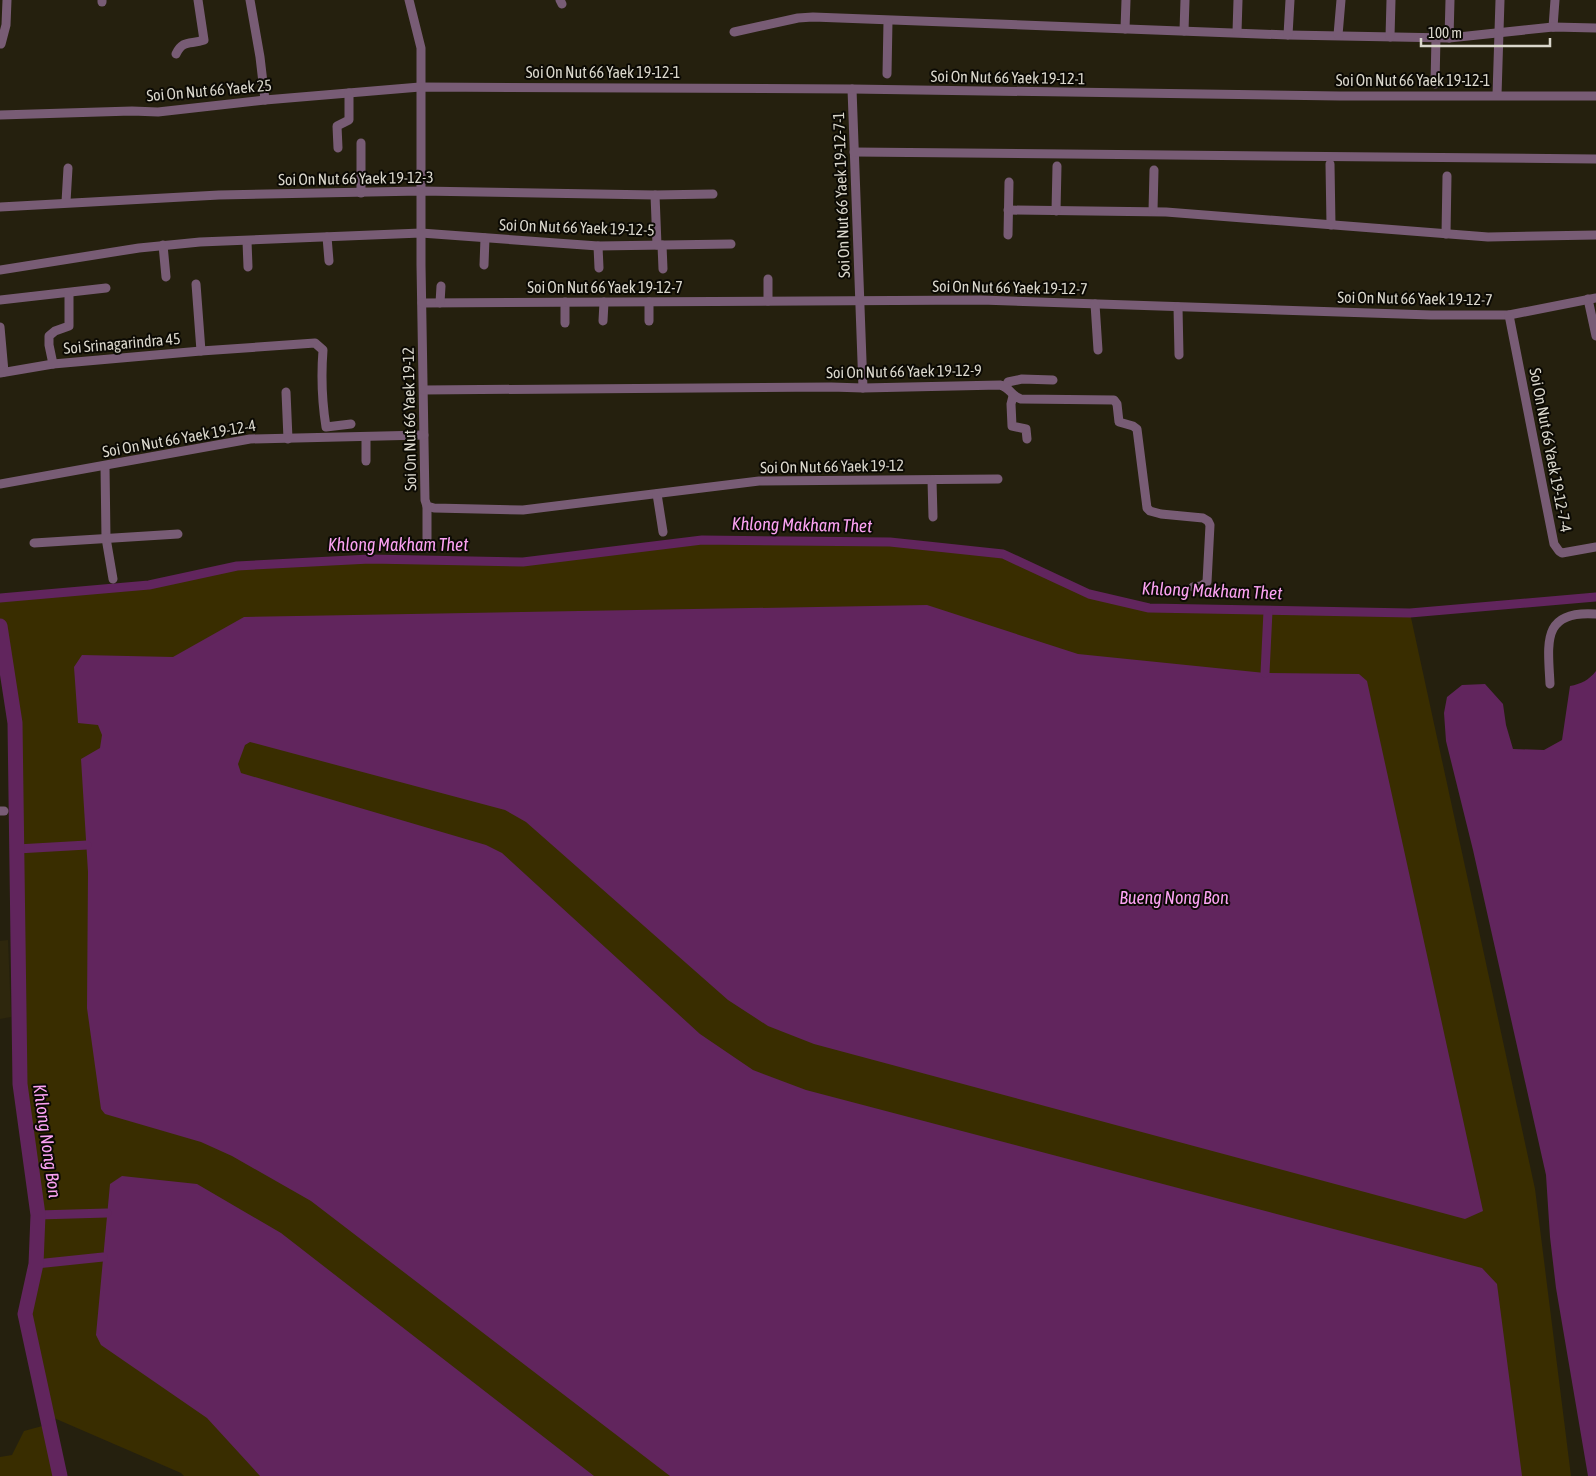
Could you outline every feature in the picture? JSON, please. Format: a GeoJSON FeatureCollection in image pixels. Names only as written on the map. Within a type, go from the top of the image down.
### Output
{"type":"FeatureCollection","features":[{"type":"Feature","properties":{"kind":"street"},"geometry":{"type":"LineString","coordinates":[[2,44],[6,25],[7,0]]}},
{"type":"Feature","properties":{"kind":"street"},"geometry":{"type":"LineString","coordinates":[[176,54],[183,44],[204,40],[198,0]]}},
{"type":"Feature","properties":{"kind":"street"},"geometry":{"type":"LineString","coordinates":[[250,0],[265,100]]}},
{"type":"Feature","properties":{"kind":"street","name":"Soi On Nut 66 Yaek 19-12"},"geometry":{"type":"LineString","coordinates":[[409,0],[421,48],[421,233],[425,500],[427,506],[434,508],[523,510],[759,481],[998,479]]}},
{"type":"Feature","properties":{"kind":"street"},"geometry":{"type":"LineString","coordinates":[[1125,29],[1126,0]]}},
{"type":"Feature","properties":{"kind":"street"},"geometry":{"type":"LineString","coordinates":[[1184,31],[1185,0]]}},
{"type":"Feature","properties":{"kind":"street"},"geometry":{"type":"LineString","coordinates":[[1237,32],[1238,0]]}},
{"type":"Feature","properties":{"kind":"street"},"geometry":{"type":"LineString","coordinates":[[1288,35],[1290,0]]}},
{"type":"Feature","properties":{"kind":"street"},"geometry":{"type":"LineString","coordinates":[[1338,35],[1341,0]]}},
{"type":"Feature","properties":{"kind":"street"},"geometry":{"type":"LineString","coordinates":[[1390,36],[1391,0]]}},
{"type":"Feature","properties":{"kind":"street"},"geometry":{"type":"LineString","coordinates":[[1449,38],[1450,0]]}},
{"type":"Feature","properties":{"kind":"street"},"geometry":{"type":"LineString","coordinates":[[1496,95],[1500,0]]}},
{"type":"Feature","properties":{"kind":"street"},"geometry":{"type":"LineString","coordinates":[[1553,27],[1554,0]]}},
{"type":"Feature","properties":{"kind":"street"},"geometry":{"type":"LineString","coordinates":[[734,32],[806,17],[1288,35],[1449,38],[1553,27],[1596,28]]}},
{"type":"Feature","properties":{"kind":"street"},"geometry":{"type":"LineString","coordinates":[[887,74],[888,21]]}},
{"type":"Feature","properties":{"kind":"street"},"geometry":{"type":"LineString","coordinates":[[1435,84],[1436,37]]}},
{"type":"Feature","properties":{"kind":"street","name":"Soi On Nut 66 Yaek 25"},"geometry":{"type":"LineString","coordinates":[[0,115],[158,112],[265,100],[420,87]]}},
{"type":"Feature","properties":{"kind":"street","name":"Soi On Nut 66 Yaek 19-12-1"},"geometry":{"type":"LineString","coordinates":[[420,87],[852,89],[1310,96],[1596,96]]}},
{"type":"Feature","properties":{"kind":"street","name":"Soi On Nut 66 Yaek 19-12-7-1"},"geometry":{"type":"LineString","coordinates":[[852,89],[864,388]]}},
{"type":"Feature","properties":{"kind":"street"},"geometry":{"type":"LineString","coordinates":[[338,148],[337,126],[349,120],[349,93]]}},
{"type":"Feature","properties":{"kind":"street"},"geometry":{"type":"LineString","coordinates":[[361,143],[361,192]]}},
{"type":"Feature","properties":{"kind":"street"},"geometry":{"type":"LineString","coordinates":[[854,152],[1596,159]]}},
{"type":"Feature","properties":{"kind":"street"},"geometry":{"type":"LineString","coordinates":[[1330,164],[1331,225]]}},
{"type":"Feature","properties":{"kind":"street"},"geometry":{"type":"LineString","coordinates":[[1056,211],[1057,166]]}},
{"type":"Feature","properties":{"kind":"street"},"geometry":{"type":"LineString","coordinates":[[66,202],[68,168]]}},
{"type":"Feature","properties":{"kind":"street"},"geometry":{"type":"LineString","coordinates":[[1154,170],[1154,211]]}},
{"type":"Feature","properties":{"kind":"street"},"geometry":{"type":"LineString","coordinates":[[1446,234],[1448,176]]}},
{"type":"Feature","properties":{"kind":"street"},"geometry":{"type":"LineString","coordinates":[[1008,235],[1009,182]]}},
{"type":"Feature","properties":{"kind":"street","name":"Soi On Nut 66 Yaek 19-12-3"},"geometry":{"type":"LineString","coordinates":[[0,206],[219,195],[361,192],[713,194]]}},
{"type":"Feature","properties":{"kind":"street"},"geometry":{"type":"LineString","coordinates":[[655,195],[663,269]]}},
{"type":"Feature","properties":{"kind":"street"},"geometry":{"type":"LineString","coordinates":[[1008,210],[1154,211],[1488,237],[1596,235]]}},
{"type":"Feature","properties":{"kind":"street","name":"Soi On Nut 66 Yaek 19-12-5"},"geometry":{"type":"LineString","coordinates":[[0,270],[163,245],[421,233],[598,246],[731,244]]}},
{"type":"Feature","properties":{"kind":"street"},"geometry":{"type":"LineString","coordinates":[[327,238],[329,261]]}},
{"type":"Feature","properties":{"kind":"street"},"geometry":{"type":"LineString","coordinates":[[484,265],[485,238]]}},
{"type":"Feature","properties":{"kind":"street"},"geometry":{"type":"LineString","coordinates":[[247,241],[248,267]]}},
{"type":"Feature","properties":{"kind":"street"},"geometry":{"type":"LineString","coordinates":[[163,245],[166,276]]}},
{"type":"Feature","properties":{"kind":"street"},"geometry":{"type":"LineString","coordinates":[[598,246],[599,268]]}},
{"type":"Feature","properties":{"kind":"street"},"geometry":{"type":"LineString","coordinates":[[768,279],[768,301]]}},
{"type":"Feature","properties":{"kind":"street"},"geometry":{"type":"LineString","coordinates":[[196,284],[201,351]]}},
{"type":"Feature","properties":{"kind":"street"},"geometry":{"type":"LineString","coordinates":[[440,303],[441,286]]}},
{"type":"Feature","properties":{"kind":"street"},"geometry":{"type":"LineString","coordinates":[[0,300],[106,288]]}},
{"type":"Feature","properties":{"kind":"street"},"geometry":{"type":"LineString","coordinates":[[53,364],[49,336],[55,331],[69,326],[69,292]]}},
{"type":"Feature","properties":{"kind":"street"},"geometry":{"type":"LineString","coordinates":[[1592,299],[1596,336]]}},
{"type":"Feature","properties":{"kind":"street","name":"Soi On Nut 66 Yaek 19-12-7"},"geometry":{"type":"LineString","coordinates":[[422,303],[981,300],[1431,315],[1509,315],[1592,299]]}},
{"type":"Feature","properties":{"kind":"street"},"geometry":{"type":"LineString","coordinates":[[565,302],[565,323]]}},
{"type":"Feature","properties":{"kind":"street"},"geometry":{"type":"LineString","coordinates":[[603,321],[604,302]]}},
{"type":"Feature","properties":{"kind":"street"},"geometry":{"type":"LineString","coordinates":[[649,302],[649,321]]}},
{"type":"Feature","properties":{"kind":"street"},"geometry":{"type":"LineString","coordinates":[[1096,304],[1098,350]]}},
{"type":"Feature","properties":{"kind":"street"},"geometry":{"type":"LineString","coordinates":[[1178,307],[1179,355]]}},
{"type":"Feature","properties":{"kind":"street","name":"Soi On Nut 66 Yaek 19-12-7-4"},"geometry":{"type":"LineString","coordinates":[[1509,315],[1554,544],[1562,553],[1596,546]]}},
{"type":"Feature","properties":{"kind":"street"},"geometry":{"type":"LineString","coordinates":[[0,327],[2,372]]}},
{"type":"Feature","properties":{"kind":"street","name":"Soi Srinagarindra 45"},"geometry":{"type":"LineString","coordinates":[[2,372],[53,364],[315,343],[323,350],[323,408],[326,427],[351,424]]}},
{"type":"Feature","properties":{"kind":"street"},"geometry":{"type":"LineString","coordinates":[[1053,380],[1016,380],[1008,382],[1006,387],[1014,396],[1021,399],[1111,400],[1116,402],[1119,422],[1137,429],[1148,508],[1150,511],[1161,514],[1203,518],[1208,521],[1210,525],[1210,546],[1207,582],[1205,585],[1193,587]]}},
{"type":"Feature","properties":{"kind":"street","name":"Soi On Nut 66 Yaek 19-12-9"},"geometry":{"type":"LineString","coordinates":[[424,390],[864,388],[1000,385],[1006,387]]}},
{"type":"Feature","properties":{"kind":"street"},"geometry":{"type":"LineString","coordinates":[[286,392],[288,439]]}},
{"type":"Feature","properties":{"kind":"street"},"geometry":{"type":"LineString","coordinates":[[1014,396],[1011,404],[1012,426],[1026,430],[1027,439]]}},
{"type":"Feature","properties":{"kind":"street","name":"Soi On Nut 66 Yaek 19-12-4"},"geometry":{"type":"LineString","coordinates":[[0,484],[250,438],[288,439],[424,435]]}},
{"type":"Feature","properties":{"kind":"street"},"geometry":{"type":"LineString","coordinates":[[366,437],[366,461]]}},
{"type":"Feature","properties":{"kind":"street"},"geometry":{"type":"LineString","coordinates":[[105,466],[106,538],[113,579]]}},
{"type":"Feature","properties":{"kind":"street"},"geometry":{"type":"LineString","coordinates":[[932,480],[933,517]]}},
{"type":"Feature","properties":{"kind":"street"},"geometry":{"type":"LineString","coordinates":[[657,494],[663,532]]}},
{"type":"Feature","properties":{"kind":"street"},"geometry":{"type":"LineString","coordinates":[[427,506],[427,548]]}},
{"type":"Feature","properties":{"kind":"street"},"geometry":{"type":"LineString","coordinates":[[34,543],[178,534]]}},
{"type":"Feature","properties":{"kind":"street"},"geometry":{"type":"LineString","coordinates":[[1550,684],[1550,634],[1557,621],[1572,615],[1596,614]]}},
{"type":"Feature","properties":{"kind":"shaded area","name":"Bueng Nong Bon"},"geometry":{"type":"Polygon","coordinates":[[[702,540],[890,542],[1003,554],[1089,594],[1149,608],[1410,613],[1535,1189],[1571,1476],[184,1476],[181,1473],[47,1415],[25,1314],[36,1264],[38,1215],[20,1084],[15,723],[0,626],[0,598],[149,585],[237,566],[370,559],[523,562],[702,540]]]}},
{"type":"Feature","properties":{"kind":"shaded area"},"geometry":{"type":"Polygon","coordinates":[[[8,940],[11,1017],[0,1019],[0,941],[8,940]]]}},
{"type":"Feature","properties":{"kind":"shaded area"},"geometry":{"type":"Polygon","coordinates":[[[46,1425],[53,1476],[0,1476],[0,1457],[12,1455],[24,1431],[46,1425]]]}},
{"type":"Feature","properties":{"kind":"water","name":"Bueng Nong Bon"},"geometry":{"type":"Polygon","coordinates":[[[927,605],[1078,654],[1265,673],[1359,674],[1367,681],[1483,1211],[1465,1219],[814,1044],[768,1026],[728,1000],[526,822],[505,810],[250,742],[245,745],[238,764],[241,773],[486,845],[502,853],[700,1034],[753,1070],[806,1090],[1482,1268],[1497,1284],[1522,1476],[670,1476],[311,1201],[232,1156],[201,1142],[105,1114],[101,1109],[87,1008],[88,872],[81,759],[100,748],[102,735],[98,725],[78,723],[74,667],[82,655],[173,657],[244,617],[927,605]]]}},
{"type":"Feature","properties":{"kind":"water"},"geometry":{"type":"Polygon","coordinates":[[[1596,671],[1596,1476],[1588,1476],[1556,1288],[1546,1175],[1473,850],[1446,741],[1444,713],[1447,697],[1462,685],[1485,684],[1503,704],[1506,725],[1513,749],[1544,750],[1562,740],[1570,686],[1591,677],[1596,671]]]}},
{"type":"Feature","properties":{"kind":"water"},"geometry":{"type":"Polygon","coordinates":[[[122,1176],[197,1184],[281,1233],[594,1476],[260,1476],[207,1418],[101,1345],[96,1335],[110,1184],[122,1176]]]}},
{"type":"Feature","properties":{"kind":"waterway","name":"Khlong Makham Thet"},"geometry":{"type":"LineString","coordinates":[[0,598],[149,585],[237,566],[370,559],[523,562],[702,540],[890,542],[1003,554],[1089,594],[1149,608],[1410,613],[1596,597]]}},
{"type":"Feature","properties":{"kind":"waterway"},"geometry":{"type":"LineString","coordinates":[[1265,673],[1268,611]]}},
{"type":"Feature","properties":{"kind":"waterway","name":"Khlong Nong Bon"},"geometry":{"type":"LineString","coordinates":[[0,626],[15,723],[20,1084],[38,1215],[36,1264],[25,1314],[60,1476]]}},
{"type":"Feature","properties":{"kind":"waterway"},"geometry":{"type":"LineString","coordinates":[[17,849],[87,845]]}},
{"type":"Feature","properties":{"kind":"waterway"},"geometry":{"type":"LineString","coordinates":[[38,1215],[107,1213]]}},
{"type":"Feature","properties":{"kind":"waterway"},"geometry":{"type":"LineString","coordinates":[[36,1264],[103,1257]]}}]}
